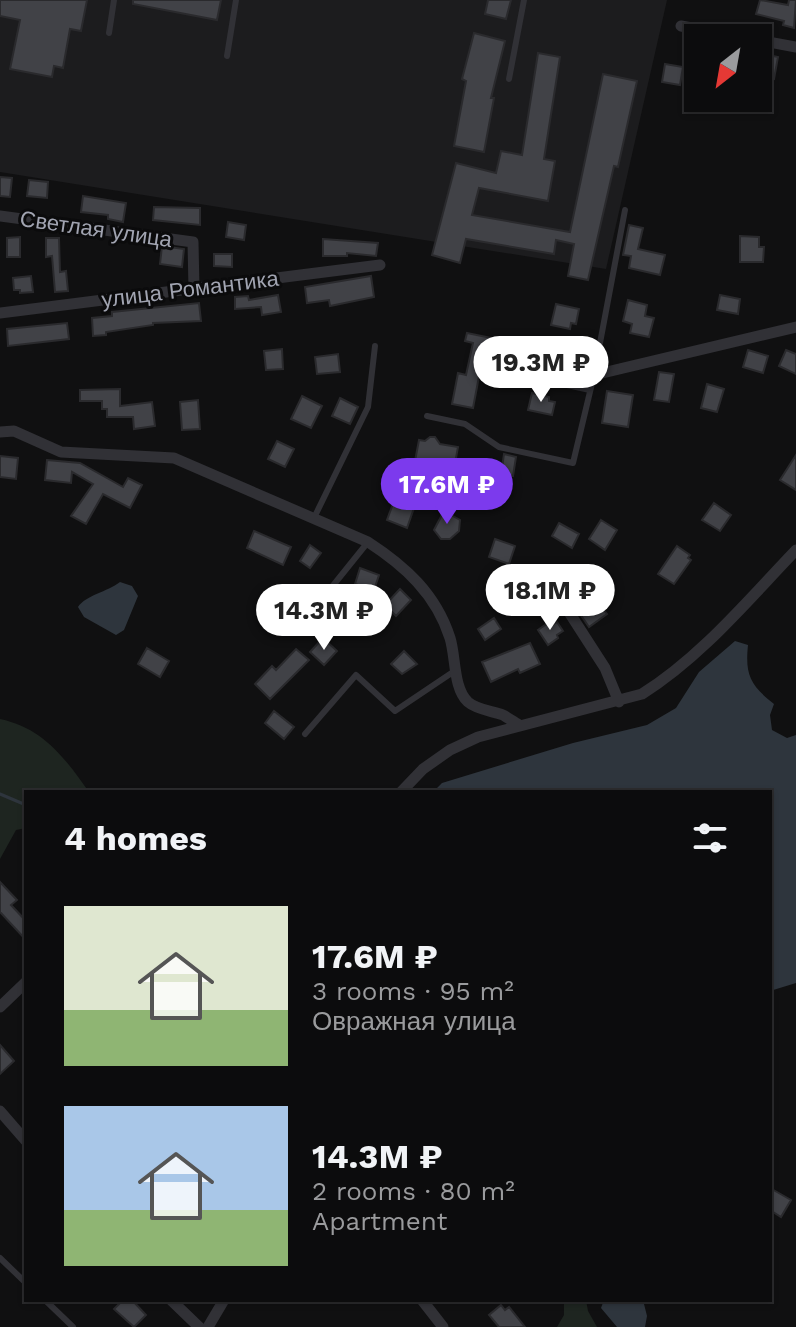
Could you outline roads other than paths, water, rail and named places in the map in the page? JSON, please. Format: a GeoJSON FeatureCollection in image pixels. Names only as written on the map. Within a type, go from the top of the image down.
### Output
{"type":"FeatureCollection","features":[{"type":"Feature","properties":{"kind":"street"},"geometry":{"type":"LineString","coordinates":[[772,43],[796,47]]}},
{"type":"Feature","properties":{"kind":"street","name":"Светлая улица"},"geometry":{"type":"LineString","coordinates":[[0,216],[193,242],[194,289]]}},
{"type":"Feature","properties":{"kind":"street","name":"улица Романтика"},"geometry":{"type":"LineString","coordinates":[[0,313],[380,265]]}},
{"type":"Feature","properties":{"kind":"street"},"geometry":{"type":"LineString","coordinates":[[594,375],[796,327]]}},
{"type":"Feature","properties":{"kind":"street"},"geometry":{"type":"LineString","coordinates":[[0,432],[14,431],[61,452],[174,458],[368,542],[391,557],[429,595],[442,618],[460,689],[468,702],[503,715],[519,725]]}},
{"type":"Feature","properties":{"kind":"street"},"geometry":{"type":"LineString","coordinates":[[403,790],[423,769],[450,750],[478,737],[642,694],[666,679],[705,644],[796,550]]}},
{"type":"Feature","properties":{"kind":"street"},"geometry":{"type":"LineString","coordinates":[[523,578],[556,592],[605,668],[619,702]]}},
{"type":"Feature","properties":{"kind":"street"},"geometry":{"type":"LineString","coordinates":[[0,1007],[24,984]]}},
{"type":"Feature","properties":{"kind":"street"},"geometry":{"type":"LineString","coordinates":[[0,1111],[24,1139]]}},
{"type":"Feature","properties":{"kind":"street"},"geometry":{"type":"LineString","coordinates":[[173,1302],[199,1327]]}},
{"type":"Feature","properties":{"kind":"street"},"geometry":{"type":"LineString","coordinates":[[208,1327],[223,1302]]}},
{"type":"Feature","properties":{"kind":"street"},"geometry":{"type":"LineString","coordinates":[[424,1302],[443,1327]]}},
{"type":"Feature","properties":{"kind":"lane"},"geometry":{"type":"LineString","coordinates":[[109,33],[114,0]]}},
{"type":"Feature","properties":{"kind":"lane"},"geometry":{"type":"LineString","coordinates":[[227,56],[236,0]]}},
{"type":"Feature","properties":{"kind":"lane"},"geometry":{"type":"LineString","coordinates":[[509,79],[524,0]]}},
{"type":"Feature","properties":{"kind":"lane"},"geometry":{"type":"LineString","coordinates":[[427,416],[465,424],[499,447],[573,463],[594,375],[625,210]]}},
{"type":"Feature","properties":{"kind":"lane"},"geometry":{"type":"LineString","coordinates":[[313,520],[368,407],[375,346]]}},
{"type":"Feature","properties":{"kind":"lane"},"geometry":{"type":"LineString","coordinates":[[512,373],[590,390]]}},
{"type":"Feature","properties":{"kind":"lane"},"geometry":{"type":"LineString","coordinates":[[327,593],[368,542]]}},
{"type":"Feature","properties":{"kind":"lane"},"geometry":{"type":"LineString","coordinates":[[305,734],[356,675],[395,711],[456,670]]}},
{"type":"Feature","properties":{"kind":"lane"},"geometry":{"type":"LineString","coordinates":[[0,1258],[24,1281]]}},
{"type":"Feature","properties":{"kind":"lane"},"geometry":{"type":"LineString","coordinates":[[47,1302],[73,1327]]}},
{"type":"Feature","properties":{"kind":"waterway"},"geometry":{"type":"LineString","coordinates":[[0,794],[24,804]]}}]}
